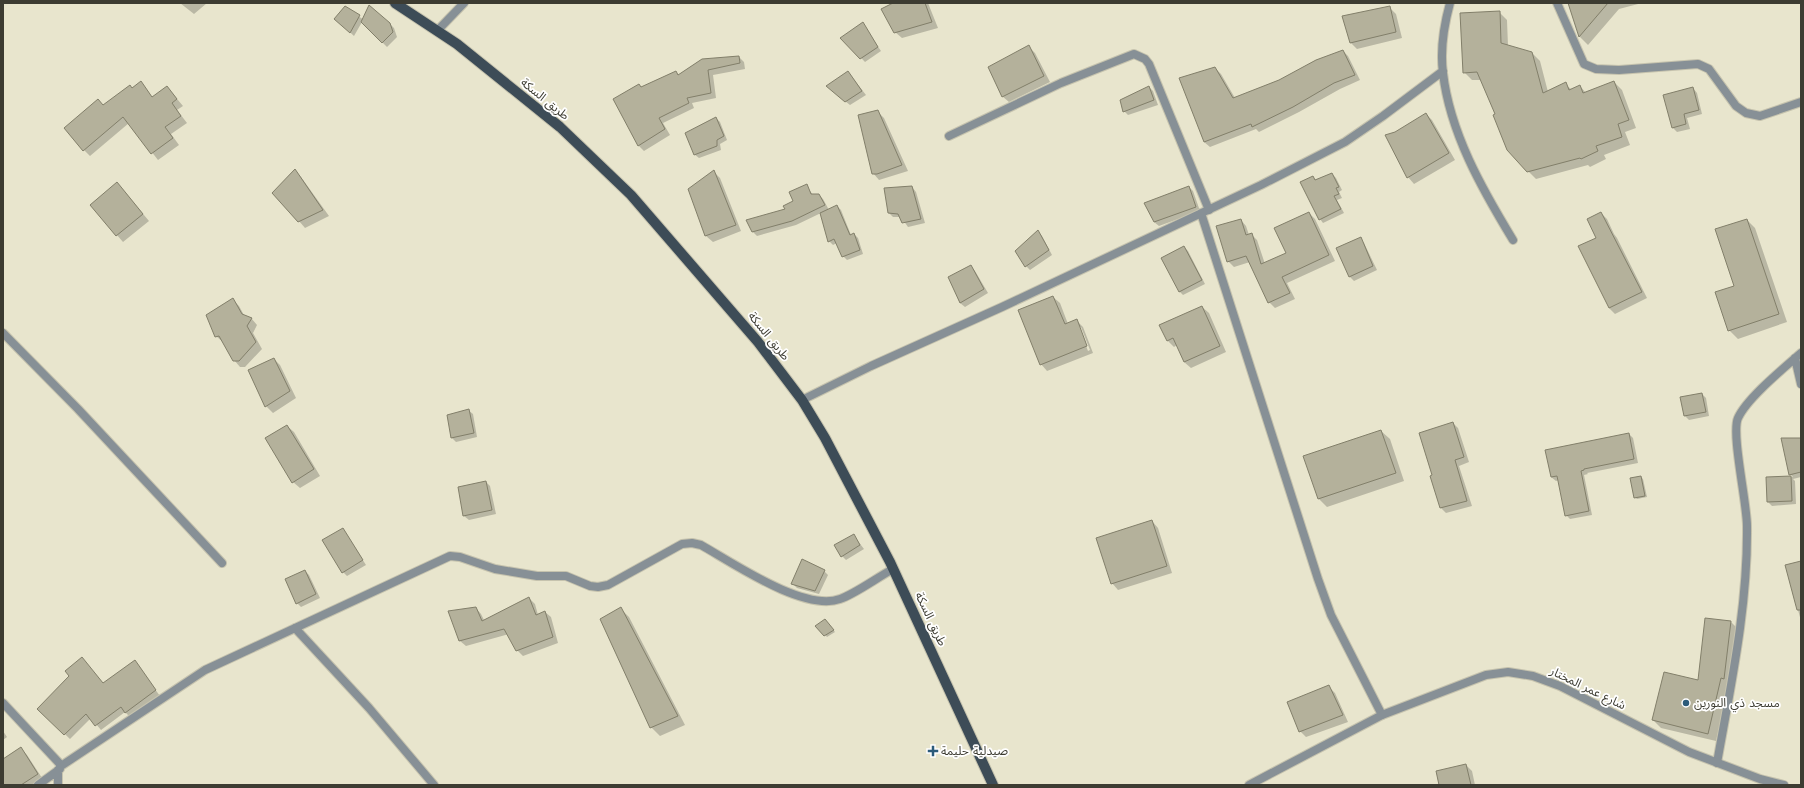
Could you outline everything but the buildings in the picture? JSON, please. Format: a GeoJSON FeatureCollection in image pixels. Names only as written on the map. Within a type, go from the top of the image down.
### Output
{"type":"FeatureCollection","features":[{"type":"Feature","properties":{"kind":"main road","name":"طريق السكة"},"geometry":{"type":"LineString","coordinates":[[395,3],[457,44],[560,127],[631,195],[758,342],[802,400],[825,438],[893,569],[993,785]]}},
{"type":"Feature","properties":{"kind":"street"},"geometry":{"type":"LineString","coordinates":[[437,31],[464,3]]}},
{"type":"Feature","properties":{"kind":"street"},"geometry":{"type":"LineString","coordinates":[[1450,3],[1443,40],[1443,71],[1448,98],[1464,148],[1490,202],[1513,240]]}},
{"type":"Feature","properties":{"kind":"street"},"geometry":{"type":"LineString","coordinates":[[1557,3],[1584,64],[1596,69],[1619,70],[1698,64],[1709,69],[1736,106],[1746,113],[1760,116],[1801,102]]}},
{"type":"Feature","properties":{"kind":"street"},"geometry":{"type":"LineString","coordinates":[[949,136],[1061,83],[1134,54],[1145,59],[1149,64],[1205,211],[1318,579],[1331,615],[1382,715]]}},
{"type":"Feature","properties":{"kind":"street"},"geometry":{"type":"LineString","coordinates":[[802,400],[871,366],[1002,307],[1261,185],[1345,142],[1383,116],[1443,71]]}},
{"type":"Feature","properties":{"kind":"street"},"geometry":{"type":"LineString","coordinates":[[3,334],[78,409],[222,563]]}},
{"type":"Feature","properties":{"kind":"street"},"geometry":{"type":"LineString","coordinates":[[1798,355],[1801,384]]}},
{"type":"Feature","properties":{"kind":"street"},"geometry":{"type":"LineString","coordinates":[[1717,763],[1743,614],[1748,558],[1747,511],[1736,436],[1737,419],[1745,405],[1798,355]]}},
{"type":"Feature","properties":{"kind":"street"},"geometry":{"type":"LineString","coordinates":[[38,785],[60,768],[205,670],[450,556],[460,557],[495,569],[537,576],[566,576],[590,586],[598,587],[608,585],[682,544],[692,543],[701,545],[768,584],[803,598],[819,602],[841,599],[893,569]]}},
{"type":"Feature","properties":{"kind":"street"},"geometry":{"type":"LineString","coordinates":[[295,628],[369,708],[434,785]]}},
{"type":"Feature","properties":{"kind":"street","name":"شارع عمر المختار"},"geometry":{"type":"LineString","coordinates":[[1249,785],[1382,715],[1486,675],[1508,672],[1534,676],[1560,686],[1689,752],[1760,779],[1784,785]]}},
{"type":"Feature","properties":{"kind":"street"},"geometry":{"type":"LineString","coordinates":[[3,703],[59,762],[60,768],[58,785]]}},
{"type":"Feature","properties":{"kind":"place","name":"مسجد ذي النورين"},"geometry":{"type":"Point","coordinates":[1686,703]}},
{"type":"Feature","properties":{"kind":"place","name":"صيدلية حليمة"},"geometry":{"type":"Point","coordinates":[933,751]}}]}
